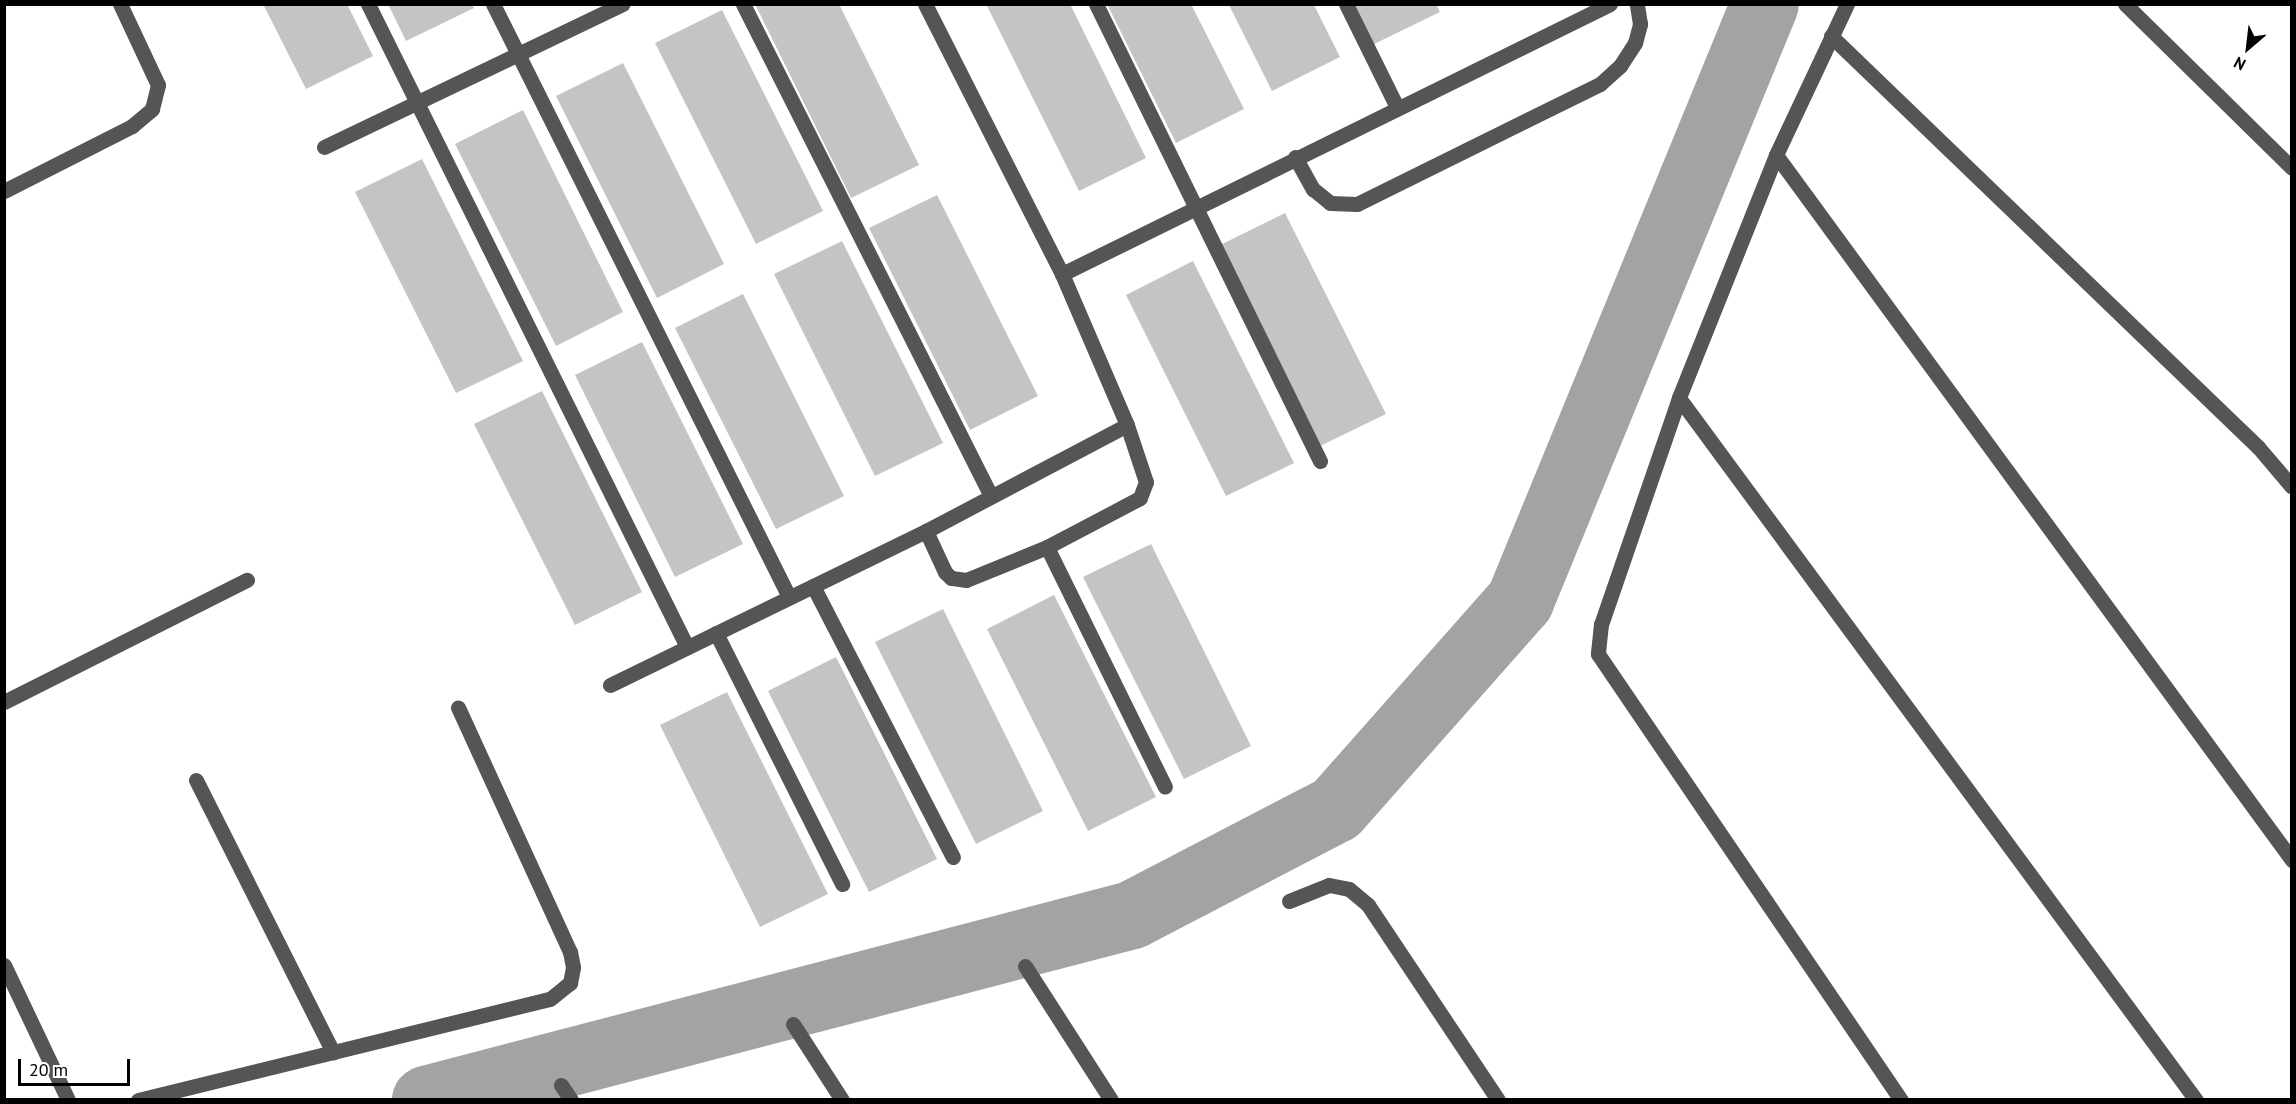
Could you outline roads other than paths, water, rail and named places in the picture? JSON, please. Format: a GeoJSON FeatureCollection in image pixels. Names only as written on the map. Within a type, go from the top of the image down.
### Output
{"type":"FeatureCollection","features":[{"type":"Feature","properties":{"kind":"street"},"geometry":{"type":"LineString","coordinates":[[4,191],[132,126],[152,109],[158,85],[120,4]]}},
{"type":"Feature","properties":{"kind":"street"},"geometry":{"type":"LineString","coordinates":[[368,4],[687,647]]}},
{"type":"Feature","properties":{"kind":"street"},"geometry":{"type":"LineString","coordinates":[[493,4],[789,597]]}},
{"type":"Feature","properties":{"kind":"street"},"geometry":{"type":"LineString","coordinates":[[743,4],[991,496]]}},
{"type":"Feature","properties":{"kind":"street"},"geometry":{"type":"LineString","coordinates":[[925,4],[1062,274],[1127,425],[1145,474],[1140,498],[1047,547],[958,581],[945,572],[926,531]]}},
{"type":"Feature","properties":{"kind":"street"},"geometry":{"type":"LineString","coordinates":[[1096,4],[1320,461]]}},
{"type":"Feature","properties":{"kind":"street"},"geometry":{"type":"LineString","coordinates":[[1346,4],[1397,107]]}},
{"type":"Feature","properties":{"kind":"street"},"geometry":{"type":"LineString","coordinates":[[1295,157],[1313,189],[1330,203],[1357,204],[1600,84],[1620,66],[1635,43],[1640,24],[1637,4]]}},
{"type":"Feature","properties":{"kind":"street"},"geometry":{"type":"LineString","coordinates":[[1846,4],[1776,155],[1679,398],[1601,624],[1598,654],[1901,1100]]}},
{"type":"Feature","properties":{"kind":"street"},"geometry":{"type":"LineString","coordinates":[[2125,4],[2292,168]]}},
{"type":"Feature","properties":{"kind":"street"},"geometry":{"type":"LineString","coordinates":[[324,147],[616,6]]}},
{"type":"Feature","properties":{"kind":"street"},"geometry":{"type":"LineString","coordinates":[[1062,274],[1602,6]]}},
{"type":"Feature","properties":{"kind":"street"},"geometry":{"type":"LineString","coordinates":[[1831,36],[2258,447],[2292,487]]}},
{"type":"Feature","properties":{"kind":"street"},"geometry":{"type":"LineString","coordinates":[[1776,155],[2292,860]]}},
{"type":"Feature","properties":{"kind":"street"},"geometry":{"type":"LineString","coordinates":[[1679,398],[2196,1100]]}},
{"type":"Feature","properties":{"kind":"street"},"geometry":{"type":"LineString","coordinates":[[610,685],[926,531],[1127,425]]}},
{"type":"Feature","properties":{"kind":"street"},"geometry":{"type":"LineString","coordinates":[[1047,547],[1165,787]]}},
{"type":"Feature","properties":{"kind":"street"},"geometry":{"type":"LineString","coordinates":[[4,702],[247,580]]}},
{"type":"Feature","properties":{"kind":"street"},"geometry":{"type":"LineString","coordinates":[[813,586],[953,857]]}},
{"type":"Feature","properties":{"kind":"street"},"geometry":{"type":"LineString","coordinates":[[716,633],[842,884]]}},
{"type":"Feature","properties":{"kind":"street"},"geometry":{"type":"LineString","coordinates":[[138,1100],[550,999],[570,983],[573,968],[570,952],[458,707]]}},
{"type":"Feature","properties":{"kind":"street"},"geometry":{"type":"LineString","coordinates":[[196,780],[333,1052]]}},
{"type":"Feature","properties":{"kind":"street"},"geometry":{"type":"LineString","coordinates":[[1290,901],[1329,885],[1349,889],[1368,905],[1498,1100]]}},
{"type":"Feature","properties":{"kind":"street"},"geometry":{"type":"LineString","coordinates":[[4,964],[68,1100]]}},
{"type":"Feature","properties":{"kind":"street"},"geometry":{"type":"LineString","coordinates":[[1024,966],[1111,1100]]}},
{"type":"Feature","properties":{"kind":"street"},"geometry":{"type":"LineString","coordinates":[[793,1024],[842,1100]]}},
{"type":"Feature","properties":{"kind":"street"},"geometry":{"type":"LineString","coordinates":[[561,1084],[571,1100]]}},
{"type":"Feature","properties":{"kind":"waterway"},"geometry":{"type":"LineString","coordinates":[[426,1100],[1132,915],[1336,809],[1520,601],[1765,4]]}}]}
